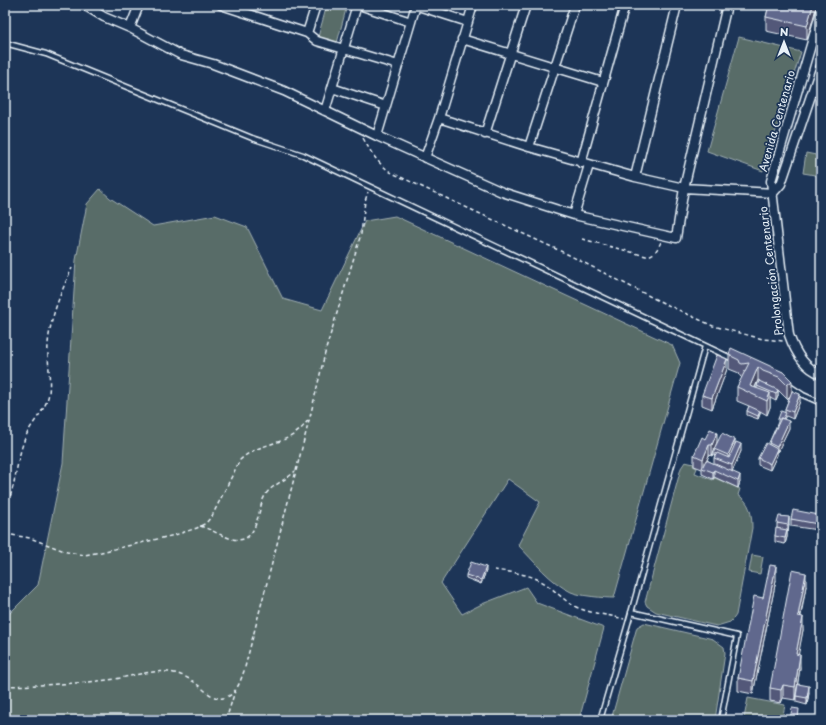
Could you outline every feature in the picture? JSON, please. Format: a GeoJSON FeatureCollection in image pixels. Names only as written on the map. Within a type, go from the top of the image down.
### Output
{"type":"FeatureCollection","features":[{"type":"Feature","properties":{"kind":"street"},"geometry":{"type":"LineString","coordinates":[[130,28],[139,5]]}},
{"type":"Feature","properties":{"kind":"street"},"geometry":{"type":"LineString","coordinates":[[221,5],[307,33],[317,41],[398,65]]}},
{"type":"Feature","properties":{"kind":"street"},"geometry":{"type":"LineString","coordinates":[[307,33],[316,5]]}},
{"type":"Feature","properties":{"kind":"street"},"geometry":{"type":"LineString","coordinates":[[324,111],[358,5],[411,22]]}},
{"type":"Feature","properties":{"kind":"street"},"geometry":{"type":"LineString","coordinates":[[377,136],[415,5],[468,22]]}},
{"type":"Feature","properties":{"kind":"street"},"geometry":{"type":"LineString","coordinates":[[425,158],[439,118],[473,5]]}},
{"type":"Feature","properties":{"kind":"street"},"geometry":{"type":"LineString","coordinates":[[485,134],[526,5]]}},
{"type":"Feature","properties":{"kind":"street"},"geometry":{"type":"LineString","coordinates":[[529,147],[575,5]]}},
{"type":"Feature","properties":{"kind":"street"},"geometry":{"type":"LineString","coordinates":[[574,215],[603,82],[625,5]]}},
{"type":"Feature","properties":{"kind":"street"},"geometry":{"type":"LineString","coordinates":[[635,177],[677,5]]}},
{"type":"Feature","properties":{"kind":"street"},"geometry":{"type":"LineString","coordinates":[[89,6],[113,22],[130,28],[182,55],[213,64],[284,91],[357,127],[502,192],[574,215],[676,238],[684,188],[727,5]]}},
{"type":"Feature","properties":{"kind":"street","name":"Avenida Centenario"},"geometry":{"type":"LineString","coordinates":[[773,193],[771,181],[821,11]]}},
{"type":"Feature","properties":{"kind":"street"},"geometry":{"type":"LineString","coordinates":[[462,39],[603,82]]}},
{"type":"Feature","properties":{"kind":"street","name":"Prolongación Centenario"},"geometry":{"type":"LineString","coordinates":[[821,66],[781,184],[773,193],[789,335],[801,360],[814,372],[821,374]]}},
{"type":"Feature","properties":{"kind":"street"},"geometry":{"type":"LineString","coordinates":[[332,88],[386,106]]}},
{"type":"Feature","properties":{"kind":"street"},"geometry":{"type":"LineString","coordinates":[[439,118],[485,134],[585,164],[635,177],[684,188],[773,193]]}},
{"type":"Feature","properties":{"kind":"lane"},"geometry":{"type":"LineString","coordinates":[[5,43],[46,54],[252,138],[303,155],[741,362]]}},
{"type":"Feature","properties":{"kind":"lane"},"geometry":{"type":"LineString","coordinates":[[600,720],[705,346]]}},
{"type":"Feature","properties":{"kind":"lane"},"geometry":{"type":"LineString","coordinates":[[784,383],[792,386],[803,395],[821,403]]}},
{"type":"Feature","properties":{"kind":"lane"},"geometry":{"type":"LineString","coordinates":[[631,612],[737,636],[721,720]]}},
{"type":"Feature","properties":{"kind":"path"},"geometry":{"type":"LineString","coordinates":[[357,127],[376,160],[380,165],[392,173],[567,254],[657,300],[713,326],[763,339],[792,342]]}},
{"type":"Feature","properties":{"kind":"path"},"geometry":{"type":"LineString","coordinates":[[226,720],[244,671],[310,417],[326,349],[361,234],[367,194],[371,188]]}},
{"type":"Feature","properties":{"kind":"path"},"geometry":{"type":"LineString","coordinates":[[582,239],[646,256],[652,255],[657,251],[664,236]]}},
{"type":"Feature","properties":{"kind":"path"},"geometry":{"type":"LineString","coordinates":[[5,509],[12,491],[18,457],[22,446],[29,431],[45,407],[49,394],[48,345],[50,330],[64,285],[72,268]]}},
{"type":"Feature","properties":{"kind":"path"},"geometry":{"type":"LineString","coordinates":[[5,534],[30,538],[66,552],[85,555],[175,535],[200,526],[206,523],[212,516],[240,460],[247,453],[292,436],[300,431],[310,417]]}},
{"type":"Feature","properties":{"kind":"path"},"geometry":{"type":"LineString","coordinates":[[200,526],[239,541],[246,538],[253,531],[266,493],[296,471]]}},
{"type":"Feature","properties":{"kind":"path"},"geometry":{"type":"LineString","coordinates":[[494,570],[518,574],[539,580],[564,600],[577,608],[629,620]]}},
{"type":"Feature","properties":{"kind":"path"},"geometry":{"type":"LineString","coordinates":[[5,686],[109,679],[157,672],[169,672],[185,677],[212,696],[218,698],[230,696],[236,690]]}},
{"type":"Feature","properties":{"kind":"green space"},"geometry":{"type":"Polygon","coordinates":[[[327,5],[346,9],[337,43],[318,37],[327,5]]]}},
{"type":"Feature","properties":{"kind":"green space"},"geometry":{"type":"Polygon","coordinates":[[[739,37],[801,52],[763,171],[707,151],[739,37]]]}},
{"type":"Feature","properties":{"kind":"green space"},"geometry":{"type":"Polygon","coordinates":[[[806,153],[821,156],[821,176],[803,173],[806,153]]]}},
{"type":"Feature","properties":{"kind":"green space"},"geometry":{"type":"Polygon","coordinates":[[[100,189],[110,198],[153,226],[215,215],[247,227],[283,299],[322,310],[365,221],[395,216],[672,345],[680,363],[614,598],[586,596],[563,588],[549,577],[518,545],[540,502],[508,479],[441,583],[462,614],[482,604],[526,587],[537,603],[604,628],[579,720],[5,720],[5,626],[7,616],[38,585],[63,463],[76,260],[87,204],[100,189]]]}},
{"type":"Feature","properties":{"kind":"green space"},"geometry":{"type":"Polygon","coordinates":[[[685,462],[694,464],[693,466],[697,468],[695,473],[713,480],[715,478],[740,489],[738,495],[748,505],[752,518],[752,528],[736,615],[730,622],[717,626],[656,612],[647,606],[645,602],[681,468],[685,462]]]}},
{"type":"Feature","properties":{"kind":"green space"},"geometry":{"type":"Polygon","coordinates":[[[752,555],[763,557],[760,574],[749,572],[752,555]]]}},
{"type":"Feature","properties":{"kind":"green space"},"geometry":{"type":"Polygon","coordinates":[[[644,623],[713,639],[724,647],[725,653],[715,720],[611,720],[637,627],[644,623]]]}},
{"type":"Feature","properties":{"kind":"green space"},"geometry":{"type":"Polygon","coordinates":[[[748,698],[785,705],[782,720],[753,720],[744,718],[748,698]]]}},
{"type":"Feature","properties":{"kind":"building"},"geometry":{"type":"Polygon","coordinates":[[[769,5],[813,5],[807,26],[766,17],[769,5]]]}},
{"type":"Feature","properties":{"kind":"building"},"geometry":{"type":"Polygon","coordinates":[[[731,348],[783,372],[792,381],[787,385],[779,377],[763,371],[758,367],[750,386],[770,393],[767,401],[737,387],[749,363],[742,364],[739,360],[729,355],[731,348]]]}},
{"type":"Feature","properties":{"kind":"building"},"geometry":{"type":"Polygon","coordinates":[[[717,355],[727,359],[712,398],[702,395],[717,355]]]}},
{"type":"Feature","properties":{"kind":"building"},"geometry":{"type":"Polygon","coordinates":[[[759,381],[778,390],[776,394],[757,386],[759,381]]]}},
{"type":"Feature","properties":{"kind":"building"},"geometry":{"type":"Polygon","coordinates":[[[792,391],[800,394],[793,412],[785,409],[792,391]]]}},
{"type":"Feature","properties":{"kind":"building"},"geometry":{"type":"Polygon","coordinates":[[[749,406],[760,411],[758,416],[747,411],[749,406]]]}},
{"type":"Feature","properties":{"kind":"building"},"geometry":{"type":"Polygon","coordinates":[[[781,411],[786,413],[783,419],[778,419],[781,411]]]}},
{"type":"Feature","properties":{"kind":"building"},"geometry":{"type":"Polygon","coordinates":[[[781,418],[789,421],[777,447],[769,443],[781,418]]]}},
{"type":"Feature","properties":{"kind":"building"},"geometry":{"type":"Polygon","coordinates":[[[710,429],[717,432],[712,445],[709,445],[703,459],[694,455],[702,437],[705,439],[710,429]]]}},
{"type":"Feature","properties":{"kind":"building"},"geometry":{"type":"Polygon","coordinates":[[[722,433],[735,440],[728,455],[714,449],[722,433]]]}},
{"type":"Feature","properties":{"kind":"building"},"geometry":{"type":"Polygon","coordinates":[[[736,442],[741,444],[732,465],[714,458],[717,453],[729,458],[736,442]]]}},
{"type":"Feature","properties":{"kind":"building"},"geometry":{"type":"Polygon","coordinates":[[[766,443],[777,449],[770,464],[758,458],[766,443]]]}},
{"type":"Feature","properties":{"kind":"building"},"geometry":{"type":"Polygon","coordinates":[[[706,460],[740,475],[738,481],[714,470],[713,472],[702,468],[706,460]]]}},
{"type":"Feature","properties":{"kind":"building"},"geometry":{"type":"Polygon","coordinates":[[[793,510],[819,515],[818,524],[791,519],[793,510]]]}},
{"type":"Feature","properties":{"kind":"building"},"geometry":{"type":"Polygon","coordinates":[[[779,516],[789,517],[788,525],[777,523],[779,516]]]}},
{"type":"Feature","properties":{"kind":"building"},"geometry":{"type":"Polygon","coordinates":[[[776,528],[787,530],[785,538],[775,536],[776,528]]]}},
{"type":"Feature","properties":{"kind":"building"},"geometry":{"type":"Polygon","coordinates":[[[471,562],[486,567],[481,580],[466,575],[471,562]]]}},
{"type":"Feature","properties":{"kind":"building"},"geometry":{"type":"Polygon","coordinates":[[[770,565],[776,566],[753,681],[738,678],[754,596],[763,598],[770,565]]]}},
{"type":"Feature","properties":{"kind":"building"},"geometry":{"type":"Polygon","coordinates":[[[792,570],[806,573],[798,616],[803,617],[796,654],[800,655],[795,687],[783,685],[781,690],[770,688],[792,570]]]}},
{"type":"Feature","properties":{"kind":"building"},"geometry":{"type":"Polygon","coordinates":[[[798,684],[809,686],[807,698],[796,696],[798,684]]]}},
{"type":"Feature","properties":{"kind":"building"},"geometry":{"type":"Polygon","coordinates":[[[792,708],[799,709],[798,720],[790,720],[792,708]]]}}]}
